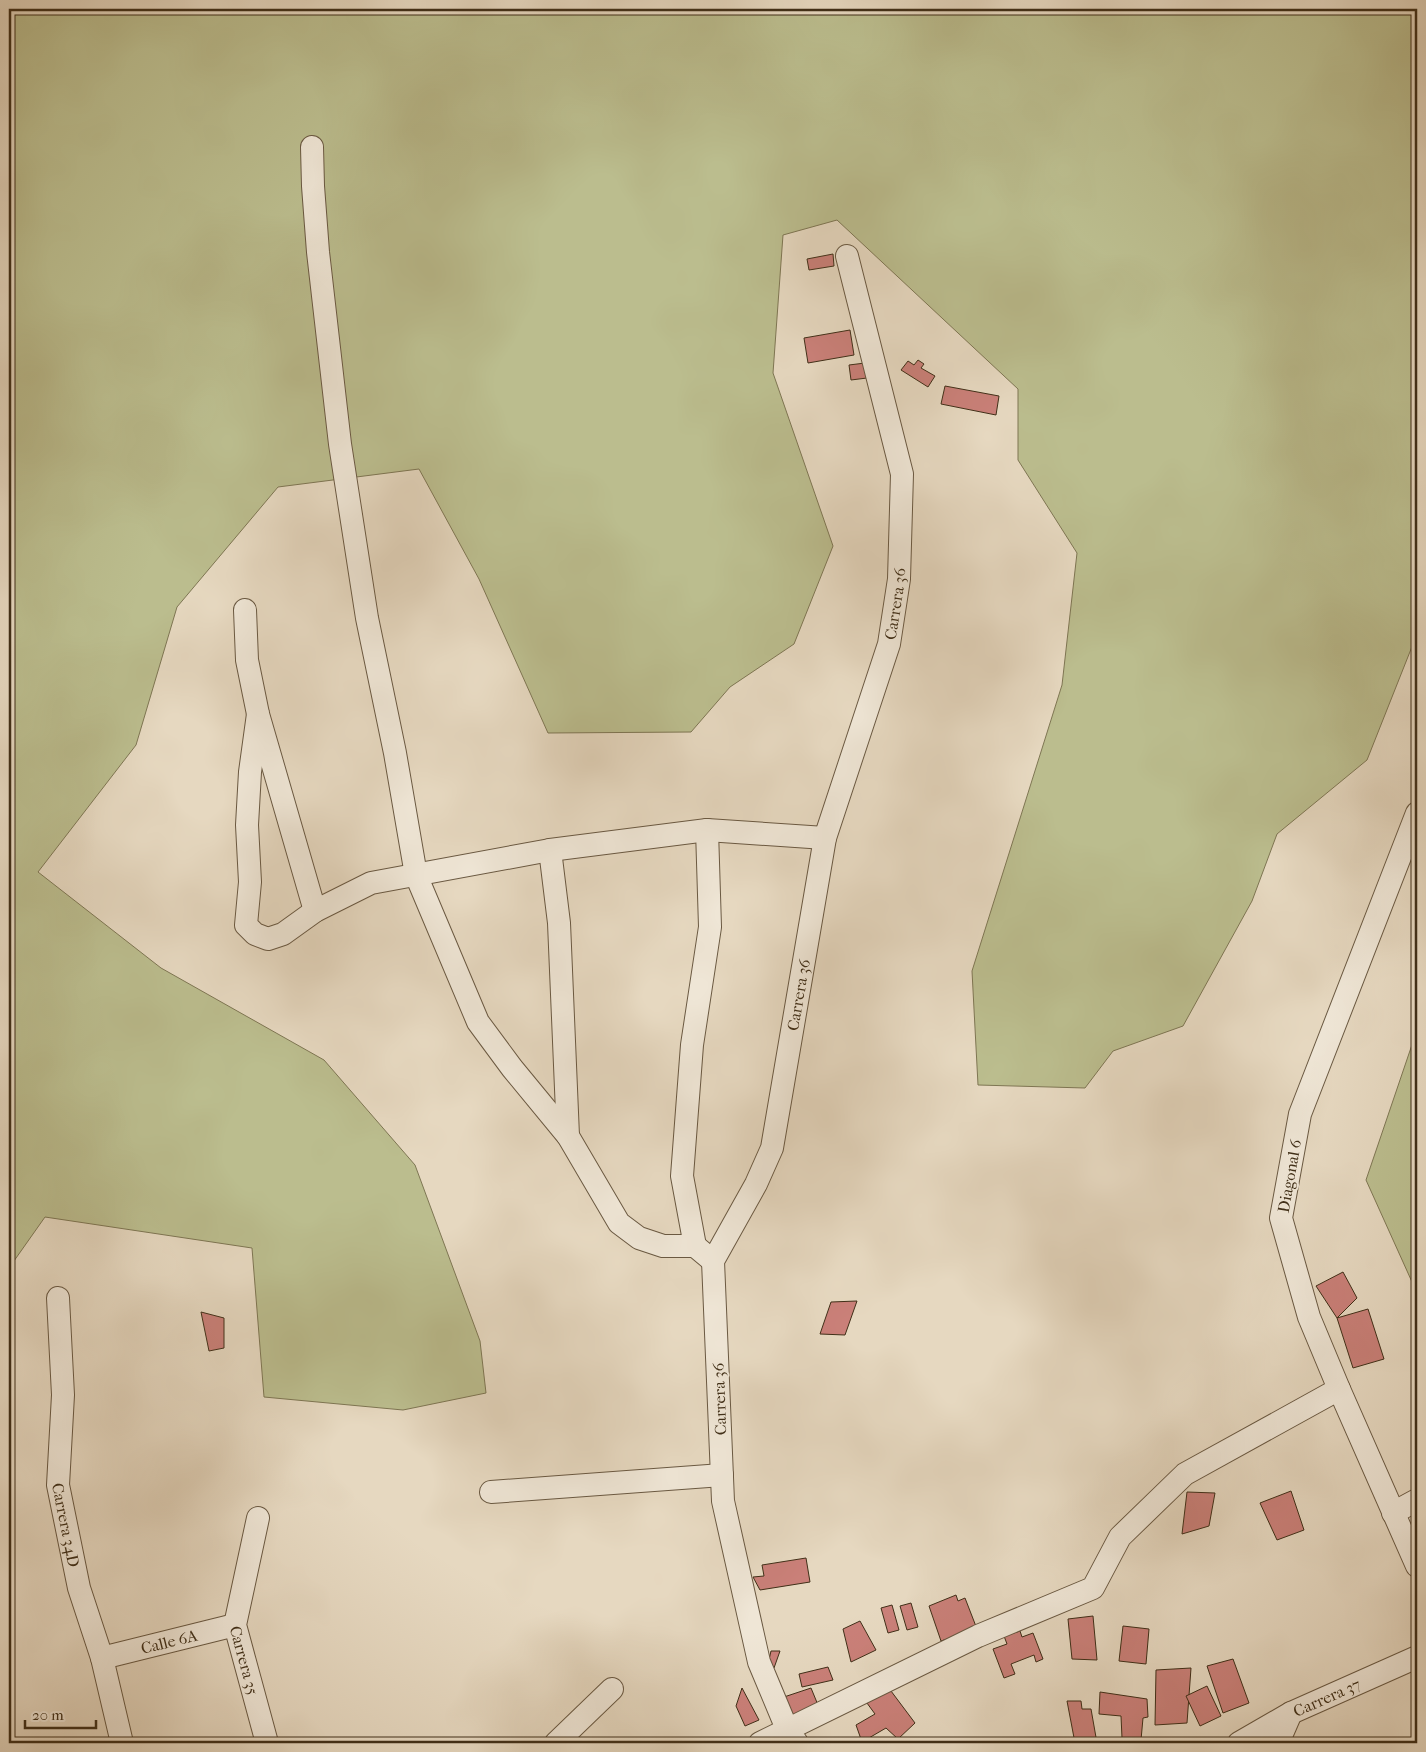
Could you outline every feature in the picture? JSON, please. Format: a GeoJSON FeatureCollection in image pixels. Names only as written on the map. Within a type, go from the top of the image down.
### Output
{"type":"FeatureCollection","features":[{"type":"Feature","properties":{"kind":"street"},"geometry":{"type":"LineString","coordinates":[[312,147],[318,252],[340,444],[366,618],[395,753],[416,875],[478,1022],[512,1068],[568,1136],[619,1223],[639,1238],[663,1246],[695,1246]]}},
{"type":"Feature","properties":{"kind":"street","name":"Carrera 36"},"geometry":{"type":"LineString","coordinates":[[792,1736],[759,1662],[723,1501],[713,1261],[756,1184],[772,1148],[825,838],[889,644],[899,579],[902,474],[847,256]]}},
{"type":"Feature","properties":{"kind":"street"},"geometry":{"type":"LineString","coordinates":[[245,610],[247,660],[258,714],[315,911]]}},
{"type":"Feature","properties":{"kind":"street"},"geometry":{"type":"LineString","coordinates":[[258,714],[250,772],[247,825],[250,882],[246,925],[255,934],[268,939],[283,934],[315,911],[371,883],[550,850],[707,830],[825,838]]}},
{"type":"Feature","properties":{"kind":"street","name":"Diagonal 6"},"geometry":{"type":"LineString","coordinates":[[1417,813],[1300,1114],[1281,1218],[1309,1317],[1417,1566]]}},
{"type":"Feature","properties":{"kind":"street"},"geometry":{"type":"LineString","coordinates":[[707,830],[710,927],[692,1045],[682,1176],[695,1246],[713,1261]]}},
{"type":"Feature","properties":{"kind":"street"},"geometry":{"type":"LineString","coordinates":[[550,850],[558,923],[568,1136]]}},
{"type":"Feature","properties":{"kind":"street","name":"Carrera 34D"},"geometry":{"type":"LineString","coordinates":[[58,1298],[63,1395],[58,1485],[79,1588],[102,1658],[122,1743]]}},
{"type":"Feature","properties":{"kind":"street"},"geometry":{"type":"LineString","coordinates":[[760,1743],[792,1736],[978,1636],[1093,1588],[1120,1538],[1185,1474],[1339,1389]]}},
{"type":"Feature","properties":{"kind":"street"},"geometry":{"type":"LineString","coordinates":[[491,1492],[722,1475]]}},
{"type":"Feature","properties":{"kind":"street"},"geometry":{"type":"LineString","coordinates":[[1394,1513],[1417,1500]]}},
{"type":"Feature","properties":{"kind":"street","name":"Carrera 35"},"geometry":{"type":"LineString","coordinates":[[258,1518],[235,1625],[267,1743]]}},
{"type":"Feature","properties":{"kind":"street","name":"Calle 6A"},"geometry":{"type":"LineString","coordinates":[[102,1658],[235,1625]]}},
{"type":"Feature","properties":{"kind":"street","name":"Carrera 37"},"geometry":{"type":"LineString","coordinates":[[1239,1743],[1292,1713],[1417,1657]]}},
{"type":"Feature","properties":{"kind":"street"},"geometry":{"type":"LineString","coordinates":[[556,1743],[612,1689]]}},
{"type":"Feature","properties":{"kind":"street"},"geometry":{"type":"LineString","coordinates":[[1278,1743],[1292,1713]]}},
{"type":"Feature","properties":{"kind":"green space"},"geometry":{"type":"Polygon","coordinates":[[[9,9],[1417,9],[1417,634],[1367,760],[1277,834],[1252,901],[1183,1026],[1113,1051],[1085,1088],[978,1085],[972,971],[1062,685],[1077,553],[1018,460],[1018,389],[837,220],[783,235],[773,373],[833,546],[794,644],[730,687],[691,732],[548,733],[479,579],[419,469],[278,487],[177,607],[136,745],[38,872],[161,968],[324,1060],[415,1165],[480,1341],[486,1393],[403,1410],[264,1397],[252,1248],[45,1217],[9,1268],[9,9]]]}},
{"type":"Feature","properties":{"kind":"green space"},"geometry":{"type":"Polygon","coordinates":[[[1417,1030],[1417,1293],[1366,1180],[1417,1030]]]}},
{"type":"Feature","properties":{"kind":"building"},"geometry":{"type":"Polygon","coordinates":[[[833,254],[834,266],[809,270],[807,259],[833,254]]]}},
{"type":"Feature","properties":{"kind":"building"},"geometry":{"type":"Polygon","coordinates":[[[850,330],[854,355],[808,363],[804,338],[850,330]]]}},
{"type":"Feature","properties":{"kind":"building"},"geometry":{"type":"Polygon","coordinates":[[[918,360],[924,364],[921,368],[935,376],[928,387],[901,370],[908,361],[914,365],[918,360]]]}},
{"type":"Feature","properties":{"kind":"building"},"geometry":{"type":"Polygon","coordinates":[[[865,363],[867,378],[851,380],[849,365],[865,363]]]}},
{"type":"Feature","properties":{"kind":"building"},"geometry":{"type":"Polygon","coordinates":[[[945,386],[999,396],[996,415],[941,404],[945,386]]]}},
{"type":"Feature","properties":{"kind":"building"},"geometry":{"type":"Polygon","coordinates":[[[1343,1272],[1357,1298],[1337,1318],[1316,1286],[1343,1272]]]}},
{"type":"Feature","properties":{"kind":"building"},"geometry":{"type":"Polygon","coordinates":[[[857,1301],[845,1335],[820,1334],[831,1302],[857,1301]]]}},
{"type":"Feature","properties":{"kind":"building"},"geometry":{"type":"Polygon","coordinates":[[[1368,1309],[1384,1359],[1353,1368],[1337,1318],[1368,1309]]]}},
{"type":"Feature","properties":{"kind":"building"},"geometry":{"type":"Polygon","coordinates":[[[201,1312],[224,1318],[224,1348],[209,1351],[201,1312]]]}},
{"type":"Feature","properties":{"kind":"building"},"geometry":{"type":"Polygon","coordinates":[[[1291,1491],[1304,1530],[1277,1540],[1260,1503],[1291,1491]]]}},
{"type":"Feature","properties":{"kind":"building"},"geometry":{"type":"Polygon","coordinates":[[[1187,1492],[1215,1493],[1209,1526],[1182,1534],[1187,1492]]]}},
{"type":"Feature","properties":{"kind":"building"},"geometry":{"type":"Polygon","coordinates":[[[806,1558],[810,1582],[760,1590],[753,1577],[764,1576],[762,1565],[806,1558]]]}},
{"type":"Feature","properties":{"kind":"building"},"geometry":{"type":"Polygon","coordinates":[[[956,1595],[958,1601],[965,1598],[977,1629],[941,1641],[929,1606],[956,1595]]]}},
{"type":"Feature","properties":{"kind":"building"},"geometry":{"type":"Polygon","coordinates":[[[911,1603],[918,1627],[907,1630],[900,1606],[911,1603]]]}},
{"type":"Feature","properties":{"kind":"building"},"geometry":{"type":"Polygon","coordinates":[[[892,1605],[899,1630],[888,1633],[881,1608],[892,1605]]]}},
{"type":"Feature","properties":{"kind":"building"},"geometry":{"type":"Polygon","coordinates":[[[1093,1616],[1097,1660],[1072,1659],[1068,1619],[1093,1616]]]}},
{"type":"Feature","properties":{"kind":"building"},"geometry":{"type":"Polygon","coordinates":[[[860,1621],[876,1650],[851,1662],[843,1629],[860,1621]]]}},
{"type":"Feature","properties":{"kind":"building"},"geometry":{"type":"Polygon","coordinates":[[[1123,1626],[1149,1629],[1146,1664],[1119,1661],[1123,1626]]]}},
{"type":"Feature","properties":{"kind":"building"},"geometry":{"type":"Polygon","coordinates":[[[1020,1631],[1022,1637],[1033,1633],[1043,1659],[1036,1662],[1034,1655],[1011,1664],[1015,1674],[1004,1678],[993,1649],[1007,1644],[1004,1636],[1020,1631]]]}},
{"type":"Feature","properties":{"kind":"building"},"geometry":{"type":"Polygon","coordinates":[[[771,1651],[780,1651],[774,1668],[768,1664],[771,1651]]]}},
{"type":"Feature","properties":{"kind":"building"},"geometry":{"type":"Polygon","coordinates":[[[1233,1659],[1249,1703],[1223,1713],[1207,1666],[1233,1659]]]}},
{"type":"Feature","properties":{"kind":"building"},"geometry":{"type":"Polygon","coordinates":[[[828,1667],[833,1680],[802,1687],[799,1674],[828,1667]]]}},
{"type":"Feature","properties":{"kind":"building"},"geometry":{"type":"Polygon","coordinates":[[[1191,1668],[1187,1723],[1155,1725],[1156,1670],[1191,1668]]]}},
{"type":"Feature","properties":{"kind":"building"},"geometry":{"type":"Polygon","coordinates":[[[1207,1686],[1221,1716],[1200,1726],[1186,1696],[1207,1686]]]}},
{"type":"Feature","properties":{"kind":"building"},"geometry":{"type":"Polygon","coordinates":[[[888,1687],[915,1723],[898,1739],[886,1728],[862,1742],[856,1725],[875,1714],[864,1699],[888,1687]]]}},
{"type":"Feature","properties":{"kind":"building"},"geometry":{"type":"Polygon","coordinates":[[[742,1688],[759,1720],[745,1726],[736,1706],[742,1688]]]}},
{"type":"Feature","properties":{"kind":"building"},"geometry":{"type":"Polygon","coordinates":[[[811,1688],[818,1705],[789,1717],[784,1697],[811,1688]]]}},
{"type":"Feature","properties":{"kind":"building"},"geometry":{"type":"Polygon","coordinates":[[[1100,1692],[1147,1699],[1148,1717],[1143,1718],[1141,1740],[1122,1738],[1121,1716],[1099,1714],[1100,1692]]]}},
{"type":"Feature","properties":{"kind":"building"},"geometry":{"type":"Polygon","coordinates":[[[1067,1701],[1081,1701],[1082,1709],[1091,1709],[1097,1743],[1075,1743],[1067,1701]]]}}]}
